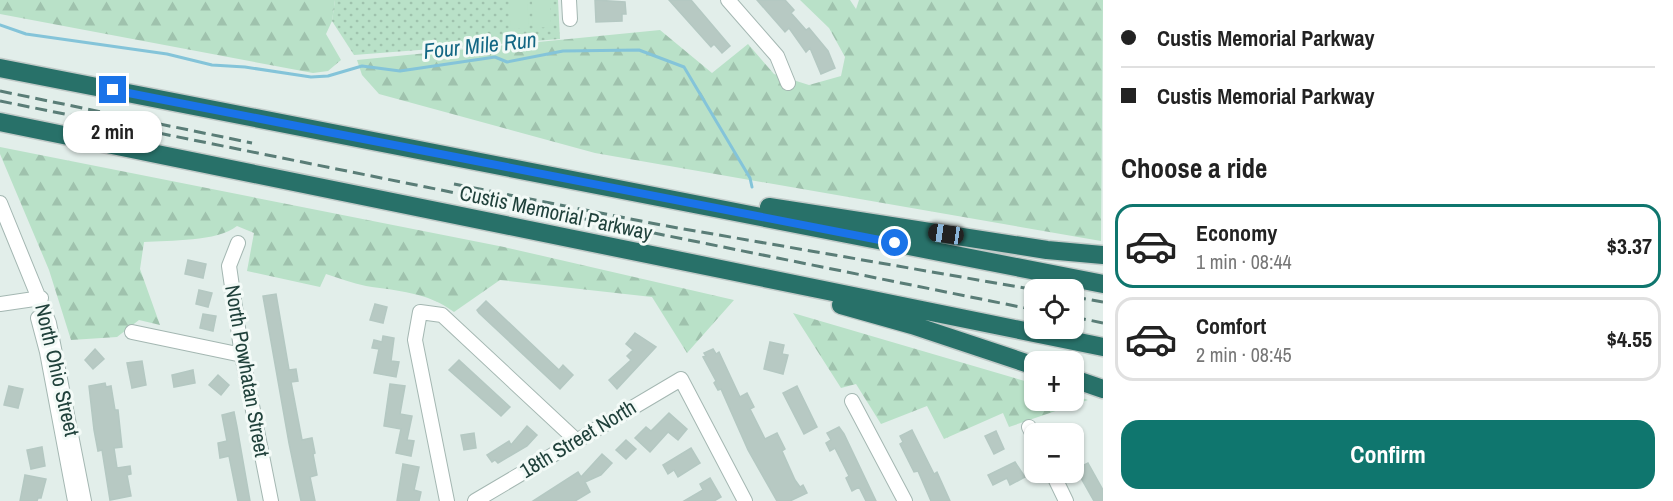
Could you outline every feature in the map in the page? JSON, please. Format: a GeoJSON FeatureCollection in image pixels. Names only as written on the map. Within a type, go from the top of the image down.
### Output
{"type":"FeatureCollection","features":[{"type":"Feature","properties":{"kind":"highway","name":"Custis Memorial Parkway"},"geometry":{"type":"LineString","coordinates":[[0,68],[1103,284]]}},
{"type":"Feature","properties":{"kind":"highway","name":"Custis Memorial Parkway"},"geometry":{"type":"LineString","coordinates":[[0,122],[1103,347]]}},
{"type":"Feature","properties":{"kind":"highway"},"geometry":{"type":"LineString","coordinates":[[687,203],[773,207],[1047,250],[1103,255]]}},
{"type":"Feature","properties":{"kind":"highway"},"geometry":{"type":"LineString","coordinates":[[710,267],[770,289],[901,322],[1024,362]]}},
{"type":"Feature","properties":{"kind":"highway"},"geometry":{"type":"LineString","coordinates":[[1084,382],[1103,389]]}},
{"type":"Feature","properties":{"kind":"street"},"geometry":{"type":"LineString","coordinates":[[569,0],[570,19]]}},
{"type":"Feature","properties":{"kind":"street"},"geometry":{"type":"LineString","coordinates":[[728,0],[777,56],[788,83]]}},
{"type":"Feature","properties":{"kind":"street","name":"North Ohio Street"},"geometry":{"type":"LineString","coordinates":[[0,203],[37,299],[47,352],[84,501]]}},
{"type":"Feature","properties":{"kind":"street","name":"North Powhatan Street"},"geometry":{"type":"LineString","coordinates":[[238,243],[229,266],[242,355],[271,501]]}},
{"type":"Feature","properties":{"kind":"street"},"geometry":{"type":"LineString","coordinates":[[0,304],[37,299]]}},
{"type":"Feature","properties":{"kind":"street"},"geometry":{"type":"LineString","coordinates":[[447,501],[415,340],[420,312],[442,315],[576,440]]}},
{"type":"Feature","properties":{"kind":"street"},"geometry":{"type":"LineString","coordinates":[[132,332],[242,355]]}},
{"type":"Feature","properties":{"kind":"street","name":"18th Street North"},"geometry":{"type":"LineString","coordinates":[[475,501],[681,379],[745,501]]}},
{"type":"Feature","properties":{"kind":"street"},"geometry":{"type":"LineString","coordinates":[[852,401],[905,501]]}},
{"type":"Feature","properties":{"kind":"street","name":"North Ohio Street"},"geometry":{"type":"LineString","coordinates":[[69,442],[75,501]]}},
{"type":"Feature","properties":{"kind":"street"},"geometry":{"type":"LineString","coordinates":[[1057,483],[1066,501]]}},
{"type":"Feature","properties":{"kind":"green space"},"geometry":{"type":"Polygon","coordinates":[[[0,0],[335,0],[332,21],[326,34],[341,60],[328,71],[313,73],[0,14],[0,0]]]}},
{"type":"Feature","properties":{"kind":"green space"},"geometry":{"type":"Polygon","coordinates":[[[335,0],[558,0],[560,39],[354,55],[332,21],[335,0]]]}},
{"type":"Feature","properties":{"kind":"green space"},"geometry":{"type":"Polygon","coordinates":[[[509,0],[527,0],[529,28],[511,29],[509,0]]]}},
{"type":"Feature","properties":{"kind":"green space"},"geometry":{"type":"Polygon","coordinates":[[[532,0],[550,0],[551,27],[533,28],[532,0]]]}},
{"type":"Feature","properties":{"kind":"green space"},"geometry":{"type":"Polygon","coordinates":[[[800,0],[850,0],[856,9],[859,0],[1103,0],[1101,241],[595,153],[379,94],[362,75],[357,60],[660,30],[712,73],[748,44],[774,74],[809,85],[841,76],[845,57],[829,28],[800,0]]]}},
{"type":"Feature","properties":{"kind":"green space"},"geometry":{"type":"Polygon","coordinates":[[[0,147],[504,247],[734,300],[687,353],[652,297],[500,280],[454,312],[423,296],[366,286],[326,274],[320,287],[247,271],[254,233],[237,226],[206,238],[144,242],[140,269],[160,325],[139,320],[117,337],[71,340],[49,270],[0,154],[0,147]]]}},
{"type":"Feature","properties":{"kind":"green space"},"geometry":{"type":"Polygon","coordinates":[[[793,313],[1024,381],[1024,411],[1056,411],[1009,427],[1003,413],[944,439],[927,406],[881,424],[856,384],[841,388],[793,313]]]}},
{"type":"Feature","properties":{"kind":"building"},"geometry":{"type":"Polygon","coordinates":[[[595,0],[625,2],[626,14],[622,14],[622,21],[596,22],[595,0]]]}},
{"type":"Feature","properties":{"kind":"building"},"geometry":{"type":"Polygon","coordinates":[[[669,0],[691,0],[730,46],[722,53],[714,44],[711,47],[669,0]]]}},
{"type":"Feature","properties":{"kind":"building"},"geometry":{"type":"Polygon","coordinates":[[[757,0],[785,0],[794,10],[791,13],[806,30],[809,28],[828,51],[835,68],[821,74],[810,48],[806,52],[789,28],[785,32],[757,0]]]}},
{"type":"Feature","properties":{"kind":"building"},"geometry":{"type":"Polygon","coordinates":[[[188,260],[206,264],[203,278],[185,274],[188,260]]]}},
{"type":"Feature","properties":{"kind":"building"},"geometry":{"type":"Polygon","coordinates":[[[199,290],[212,293],[208,307],[196,304],[199,290]]]}},
{"type":"Feature","properties":{"kind":"building"},"geometry":{"type":"Polygon","coordinates":[[[276,294],[289,370],[296,369],[298,381],[291,382],[302,440],[312,438],[315,453],[313,454],[317,475],[310,477],[315,501],[301,501],[289,443],[263,296],[276,294]]]}},
{"type":"Feature","properties":{"kind":"building"},"geometry":{"type":"Polygon","coordinates":[[[486,301],[559,370],[563,365],[573,375],[560,389],[479,313],[477,310],[486,301]]]}},
{"type":"Feature","properties":{"kind":"building"},"geometry":{"type":"Polygon","coordinates":[[[375,304],[387,307],[383,323],[370,320],[375,304]]]}},
{"type":"Feature","properties":{"kind":"building"},"geometry":{"type":"Polygon","coordinates":[[[203,314],[216,316],[213,331],[200,328],[203,314]]]}},
{"type":"Feature","properties":{"kind":"building"},"geometry":{"type":"Polygon","coordinates":[[[635,333],[656,347],[617,389],[609,380],[631,360],[627,356],[633,350],[626,344],[635,333]]]}},
{"type":"Feature","properties":{"kind":"building"},"geometry":{"type":"Polygon","coordinates":[[[383,336],[394,338],[391,361],[399,362],[396,377],[374,373],[379,349],[372,348],[374,340],[382,342],[383,336]]]}},
{"type":"Feature","properties":{"kind":"building"},"geometry":{"type":"Polygon","coordinates":[[[770,342],[784,345],[782,354],[788,355],[783,374],[764,369],[770,342]]]}},
{"type":"Feature","properties":{"kind":"building"},"geometry":{"type":"Polygon","coordinates":[[[95,349],[104,359],[93,369],[85,360],[95,349]]]}},
{"type":"Feature","properties":{"kind":"building"},"geometry":{"type":"Polygon","coordinates":[[[713,349],[716,354],[719,352],[740,397],[747,393],[754,407],[750,409],[765,439],[777,433],[795,480],[800,487],[803,485],[807,493],[790,501],[777,501],[748,450],[721,389],[718,390],[714,383],[716,381],[703,357],[706,356],[704,353],[713,349]]]}},
{"type":"Feature","properties":{"kind":"building"},"geometry":{"type":"Polygon","coordinates":[[[459,360],[510,407],[501,416],[449,370],[459,360]]]}},
{"type":"Feature","properties":{"kind":"building"},"geometry":{"type":"Polygon","coordinates":[[[142,361],[146,385],[132,388],[127,363],[142,361]]]}},
{"type":"Feature","properties":{"kind":"building"},"geometry":{"type":"Polygon","coordinates":[[[193,370],[195,383],[174,387],[172,375],[193,370]]]}},
{"type":"Feature","properties":{"kind":"building"},"geometry":{"type":"Polygon","coordinates":[[[218,375],[229,385],[221,395],[209,385],[218,375]]]}},
{"type":"Feature","properties":{"kind":"building"},"geometry":{"type":"Polygon","coordinates":[[[105,383],[106,387],[111,386],[115,410],[118,410],[122,447],[114,448],[117,468],[130,466],[131,474],[127,475],[131,496],[110,500],[102,450],[98,451],[94,430],[89,386],[105,383]]]}},
{"type":"Feature","properties":{"kind":"building"},"geometry":{"type":"Polygon","coordinates":[[[390,384],[405,386],[400,414],[412,416],[407,440],[414,441],[411,456],[396,453],[401,429],[384,426],[390,384]]]}},
{"type":"Feature","properties":{"kind":"building"},"geometry":{"type":"Polygon","coordinates":[[[9,386],[23,389],[18,408],[4,405],[9,386]]]}},
{"type":"Feature","properties":{"kind":"building"},"geometry":{"type":"Polygon","coordinates":[[[797,386],[817,427],[804,434],[783,393],[797,386]]]}},
{"type":"Feature","properties":{"kind":"building"},"geometry":{"type":"Polygon","coordinates":[[[234,412],[250,501],[238,501],[229,456],[220,458],[218,443],[227,441],[222,415],[234,412]]]}},
{"type":"Feature","properties":{"kind":"building"},"geometry":{"type":"Polygon","coordinates":[[[669,413],[687,429],[678,440],[668,432],[650,452],[635,438],[646,427],[651,431],[669,413]]]}},
{"type":"Feature","properties":{"kind":"building"},"geometry":{"type":"Polygon","coordinates":[[[527,426],[537,435],[527,446],[498,463],[495,460],[492,462],[487,455],[509,441],[511,445],[527,426]]]}},
{"type":"Feature","properties":{"kind":"building"},"geometry":{"type":"Polygon","coordinates":[[[839,427],[876,501],[866,501],[859,487],[852,491],[846,478],[849,476],[835,448],[830,451],[826,443],[831,440],[827,433],[839,427]]]}},
{"type":"Feature","properties":{"kind":"building"},"geometry":{"type":"Polygon","coordinates":[[[912,430],[934,474],[937,472],[950,501],[931,501],[918,471],[914,472],[900,444],[903,442],[900,436],[912,430]]]}},
{"type":"Feature","properties":{"kind":"building"},"geometry":{"type":"Polygon","coordinates":[[[996,431],[1004,449],[994,454],[985,436],[996,431]]]}},
{"type":"Feature","properties":{"kind":"building"},"geometry":{"type":"Polygon","coordinates":[[[474,433],[476,448],[464,450],[461,435],[474,433]]]}},
{"type":"Feature","properties":{"kind":"building"},"geometry":{"type":"Polygon","coordinates":[[[626,440],[636,449],[626,459],[616,450],[626,440]]]}},
{"type":"Feature","properties":{"kind":"building"},"geometry":{"type":"Polygon","coordinates":[[[42,447],[45,466],[31,469],[27,450],[42,447]]]}},
{"type":"Feature","properties":{"kind":"building"},"geometry":{"type":"Polygon","coordinates":[[[691,448],[700,463],[678,477],[674,470],[668,474],[663,465],[691,448]]]}},
{"type":"Feature","properties":{"kind":"building"},"geometry":{"type":"Polygon","coordinates":[[[602,454],[612,463],[601,475],[585,482],[590,492],[575,501],[533,501],[578,472],[581,477],[602,454]]]}},
{"type":"Feature","properties":{"kind":"building"},"geometry":{"type":"Polygon","coordinates":[[[1015,462],[1024,478],[1010,485],[1007,478],[993,485],[988,475],[1015,462]]]}},
{"type":"Feature","properties":{"kind":"building"},"geometry":{"type":"Polygon","coordinates":[[[1088,463],[1103,490],[1103,501],[1094,501],[1084,483],[1084,465],[1088,463]]]}},
{"type":"Feature","properties":{"kind":"building"},"geometry":{"type":"Polygon","coordinates":[[[403,464],[419,467],[414,490],[421,492],[419,501],[397,501],[403,464]]]}},
{"type":"Feature","properties":{"kind":"building"},"geometry":{"type":"Polygon","coordinates":[[[25,475],[46,479],[41,498],[37,501],[20,501],[25,475]]]}},
{"type":"Feature","properties":{"kind":"building"},"geometry":{"type":"Polygon","coordinates":[[[710,478],[721,497],[714,501],[684,501],[703,490],[700,484],[710,478]]]}},
{"type":"Feature","properties":{"kind":"waterway","name":"Four Mile Run"},"geometry":{"type":"LineString","coordinates":[[0,25],[26,34],[167,54],[212,65],[245,67],[311,77],[328,76],[362,66],[400,71],[495,57],[507,62],[563,51],[639,50],[684,67],[750,178],[752,187]]}},
{"type":"Feature","properties":{"kind":"railway"},"geometry":{"type":"LineString","coordinates":[[0,91],[252,143]]}},
{"type":"Feature","properties":{"kind":"railway"},"geometry":{"type":"LineString","coordinates":[[0,101],[1024,308]]}},
{"type":"Feature","properties":{"kind":"railway"},"geometry":{"type":"LineString","coordinates":[[454,184],[661,225],[1024,288]]}},
{"type":"Feature","properties":{"kind":"railway"},"geometry":{"type":"LineString","coordinates":[[1084,299],[1103,302]]}},
{"type":"Feature","properties":{"kind":"railway"},"geometry":{"type":"LineString","coordinates":[[1084,319],[1103,323]]}},
{"type":"Feature","properties":{"kind":"route"},"geometry":{"type":"LineString","coordinates":[[113,90],[895,243]]}}]}
